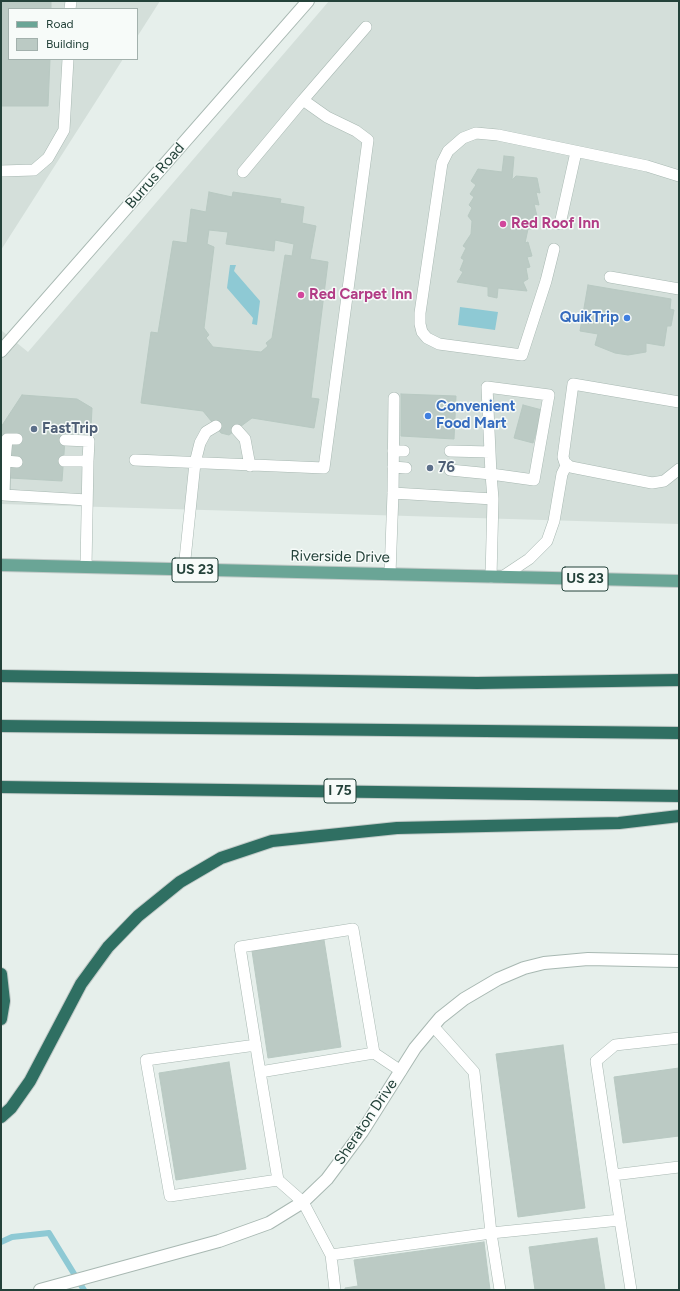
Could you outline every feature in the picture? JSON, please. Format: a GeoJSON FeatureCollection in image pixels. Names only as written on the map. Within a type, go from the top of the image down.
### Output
{"type":"FeatureCollection","features":[{"type":"Feature","properties":{"kind":"highway"},"geometry":{"type":"LineString","coordinates":[[1,676],[477,683],[679,680]]}},
{"type":"Feature","properties":{"kind":"highway"},"geometry":{"type":"LineString","coordinates":[[1,726],[679,733]]}},
{"type":"Feature","properties":{"kind":"highway","name":"I 75"},"geometry":{"type":"LineString","coordinates":[[1,787],[679,796]]}},
{"type":"Feature","properties":{"kind":"highway"},"geometry":{"type":"LineString","coordinates":[[1,1117],[11,1108],[30,1081],[81,984],[108,947],[138,916],[180,882],[221,858],[272,841],[397,828],[619,823],[679,816]]}},
{"type":"Feature","properties":{"kind":"highway"},"geometry":{"type":"LineString","coordinates":[[1,974],[4,1001],[1,1018]]}},
{"type":"Feature","properties":{"kind":"main road","name":"Riverside Drive"},"geometry":{"type":"LineString","coordinates":[[1,565],[679,581]]}},
{"type":"Feature","properties":{"kind":"street","name":"Burrus Road"},"geometry":{"type":"LineString","coordinates":[[1,352],[308,1]]}},
{"type":"Feature","properties":{"kind":"street","name":"Sheraton Drive"},"geometry":{"type":"LineString","coordinates":[[40,1290],[219,1241],[269,1223],[302,1202],[327,1179],[362,1132],[414,1048],[440,1018],[464,999],[498,979],[524,968],[544,963],[588,959],[679,961]]}},
{"type":"Feature","properties":{"kind":"lane"},"geometry":{"type":"LineString","coordinates":[[243,172],[366,27]]}},
{"type":"Feature","properties":{"kind":"lane"},"geometry":{"type":"LineString","coordinates":[[1,170],[34,170],[48,158],[64,130],[68,60]]}},
{"type":"Feature","properties":{"kind":"lane"},"geometry":{"type":"LineString","coordinates":[[135,460],[324,468],[368,140],[356,131],[327,117],[303,100]]}},
{"type":"Feature","properties":{"kind":"lane"},"geometry":{"type":"LineString","coordinates":[[554,249],[546,282],[522,355],[439,344],[427,338],[422,332],[420,313],[442,163],[448,150],[456,142],[469,134],[476,133],[498,135],[647,166],[679,176]]}},
{"type":"Feature","properties":{"kind":"lane"},"geometry":{"type":"LineString","coordinates":[[560,224],[576,152]]}},
{"type":"Feature","properties":{"kind":"lane"},"geometry":{"type":"LineString","coordinates":[[610,277],[679,289]]}},
{"type":"Feature","properties":{"kind":"lane"},"geometry":{"type":"LineString","coordinates":[[679,402],[573,384],[563,454],[564,461],[575,468],[656,484],[667,479],[679,468]]}},
{"type":"Feature","properties":{"kind":"lane"},"geometry":{"type":"LineString","coordinates":[[450,470],[491,474],[534,480],[548,395],[487,387],[491,474],[497,577],[529,559],[546,541],[554,521],[560,478],[567,464]]}},
{"type":"Feature","properties":{"kind":"lane"},"geometry":{"type":"LineString","coordinates":[[390,574],[393,494],[392,467],[399,451],[394,398]]}},
{"type":"Feature","properties":{"kind":"lane"},"geometry":{"type":"LineString","coordinates":[[184,569],[195,463],[206,432],[216,426]]}},
{"type":"Feature","properties":{"kind":"lane"},"geometry":{"type":"LineString","coordinates":[[237,430],[245,439],[250,466]]}},
{"type":"Feature","properties":{"kind":"lane"},"geometry":{"type":"LineString","coordinates":[[16,439],[7,439],[4,495],[87,500]]}},
{"type":"Feature","properties":{"kind":"lane"},"geometry":{"type":"LineString","coordinates":[[65,440],[89,441],[86,567]]}},
{"type":"Feature","properties":{"kind":"lane"},"geometry":{"type":"LineString","coordinates":[[450,451],[490,452]]}},
{"type":"Feature","properties":{"kind":"lane"},"geometry":{"type":"LineString","coordinates":[[5,461],[17,462]]}},
{"type":"Feature","properties":{"kind":"lane"},"geometry":{"type":"LineString","coordinates":[[64,461],[88,461]]}},
{"type":"Feature","properties":{"kind":"lane"},"geometry":{"type":"LineString","coordinates":[[392,467],[406,468]]}},
{"type":"Feature","properties":{"kind":"lane"},"geometry":{"type":"LineString","coordinates":[[393,494],[493,499]]}},
{"type":"Feature","properties":{"kind":"lane"},"geometry":{"type":"LineString","coordinates":[[335,1290],[331,1255],[302,1202],[278,1180],[240,947],[353,929],[374,1053]]}},
{"type":"Feature","properties":{"kind":"lane"},"geometry":{"type":"LineString","coordinates":[[434,1026],[474,1072],[491,1233],[500,1290]]}},
{"type":"Feature","properties":{"kind":"lane"},"geometry":{"type":"LineString","coordinates":[[631,1290],[596,1061],[616,1045],[679,1038]]}},
{"type":"Feature","properties":{"kind":"lane"},"geometry":{"type":"LineString","coordinates":[[256,1045],[146,1060],[170,1196],[278,1180]]}},
{"type":"Feature","properties":{"kind":"lane"},"geometry":{"type":"LineString","coordinates":[[260,1072],[374,1053],[400,1071]]}},
{"type":"Feature","properties":{"kind":"lane"},"geometry":{"type":"LineString","coordinates":[[614,1174],[679,1167]]}},
{"type":"Feature","properties":{"kind":"lane"},"geometry":{"type":"LineString","coordinates":[[331,1255],[491,1233],[620,1220]]}},
{"type":"Feature","properties":{"kind":"shaded area"},"geometry":{"type":"Polygon","coordinates":[[[1,1],[160,1],[138,35],[138,8],[8,8],[8,60],[122,60],[1,250],[1,1]]]}},
{"type":"Feature","properties":{"kind":"shaded area"},"geometry":{"type":"Polygon","coordinates":[[[329,1],[679,1],[679,524],[1,504],[1,330],[28,352],[329,1]]]}},
{"type":"Feature","properties":{"kind":"water"},"geometry":{"type":"Polygon","coordinates":[[[230,265],[236,265],[234,271],[260,301],[257,325],[252,324],[253,318],[227,288],[230,265]]]}},
{"type":"Feature","properties":{"kind":"water"},"geometry":{"type":"Polygon","coordinates":[[[460,307],[498,312],[495,330],[458,325],[460,307]]]}},
{"type":"Feature","properties":{"kind":"building"},"geometry":{"type":"Polygon","coordinates":[[[1,1],[51,1],[51,8],[8,8],[8,60],[50,60],[48,106],[1,106],[1,1]]]}},
{"type":"Feature","properties":{"kind":"building","name":"Red Roof Inn"},"geometry":{"type":"Polygon","coordinates":[[[504,156],[514,157],[512,180],[516,176],[537,178],[540,193],[536,192],[539,205],[534,204],[537,216],[533,216],[536,228],[528,229],[525,243],[528,242],[532,256],[527,257],[530,267],[526,268],[528,279],[523,282],[527,291],[498,288],[497,298],[488,296],[488,287],[457,282],[463,272],[460,270],[464,260],[461,258],[466,248],[463,246],[471,234],[472,221],[468,216],[472,208],[469,205],[474,197],[470,194],[476,185],[471,181],[478,169],[502,172],[504,156]]]}},
{"type":"Feature","properties":{"kind":"building","name":"Red Carpet Inn"},"geometry":{"type":"Polygon","coordinates":[[[209,192],[232,197],[233,192],[281,199],[280,203],[304,207],[302,223],[316,226],[310,259],[328,262],[311,398],[319,399],[314,428],[252,418],[229,435],[221,433],[203,411],[141,403],[151,332],[158,333],[173,241],[187,243],[191,209],[206,212],[209,192]],[[209,230],[207,244],[214,247],[204,328],[209,335],[206,338],[213,347],[261,352],[268,346],[266,343],[272,338],[285,255],[292,256],[294,244],[275,240],[274,251],[226,244],[228,232],[209,230]]]}},
{"type":"Feature","properties":{"kind":"building","name":"QuikTrip"},"geometry":{"type":"Polygon","coordinates":[[[588,285],[671,299],[670,309],[674,310],[671,326],[667,326],[664,346],[646,343],[646,352],[628,355],[615,353],[595,345],[598,334],[580,331],[588,285]]]}},
{"type":"Feature","properties":{"kind":"building","name":"Convenient Food Mart"},"geometry":{"type":"Polygon","coordinates":[[[401,394],[456,396],[454,439],[401,436],[401,394]]]}},
{"type":"Feature","properties":{"kind":"building"},"geometry":{"type":"Polygon","coordinates":[[[22,395],[77,399],[92,408],[91,428],[66,426],[62,481],[10,478],[10,491],[1,490],[1,427],[22,395]]]}},
{"type":"Feature","properties":{"kind":"building"},"geometry":{"type":"Polygon","coordinates":[[[523,405],[542,410],[533,443],[514,438],[523,405]]]}},
{"type":"Feature","properties":{"kind":"building"},"geometry":{"type":"Polygon","coordinates":[[[324,940],[341,1047],[268,1058],[252,951],[324,940]]]}},
{"type":"Feature","properties":{"kind":"building"},"geometry":{"type":"Polygon","coordinates":[[[563,1045],[585,1208],[518,1217],[496,1054],[563,1045]]]}},
{"type":"Feature","properties":{"kind":"building"},"geometry":{"type":"Polygon","coordinates":[[[229,1062],[246,1169],[176,1180],[159,1073],[229,1062]]]}},
{"type":"Feature","properties":{"kind":"building"},"geometry":{"type":"Polygon","coordinates":[[[679,1068],[679,1136],[623,1143],[614,1077],[679,1068]]]}},
{"type":"Feature","properties":{"kind":"building"},"geometry":{"type":"Polygon","coordinates":[[[597,1238],[605,1290],[535,1290],[529,1247],[597,1238]]]}},
{"type":"Feature","properties":{"kind":"building"},"geometry":{"type":"Polygon","coordinates":[[[484,1242],[490,1290],[345,1290],[345,1288],[358,1286],[354,1260],[484,1242]]]}},
{"type":"Feature","properties":{"kind":"waterway"},"geometry":{"type":"LineString","coordinates":[[1,1242],[12,1237],[49,1233],[84,1290]]}},
{"type":"Feature","properties":{"kind":"place","name":"Red Roof Inn"},"geometry":{"type":"Point","coordinates":[503,224]}},
{"type":"Feature","properties":{"kind":"place","name":"Red Carpet Inn"},"geometry":{"type":"Point","coordinates":[301,295]}},
{"type":"Feature","properties":{"kind":"place","name":"QuikTrip"},"geometry":{"type":"Point","coordinates":[627,318]}},
{"type":"Feature","properties":{"kind":"place","name":"Convenient Food Mart"},"geometry":{"type":"Point","coordinates":[428,416]}},
{"type":"Feature","properties":{"kind":"place","name":"FastTrip"},"geometry":{"type":"Point","coordinates":[34,429]}},
{"type":"Feature","properties":{"kind":"place","name":"76"},"geometry":{"type":"Point","coordinates":[430,468]}}]}
